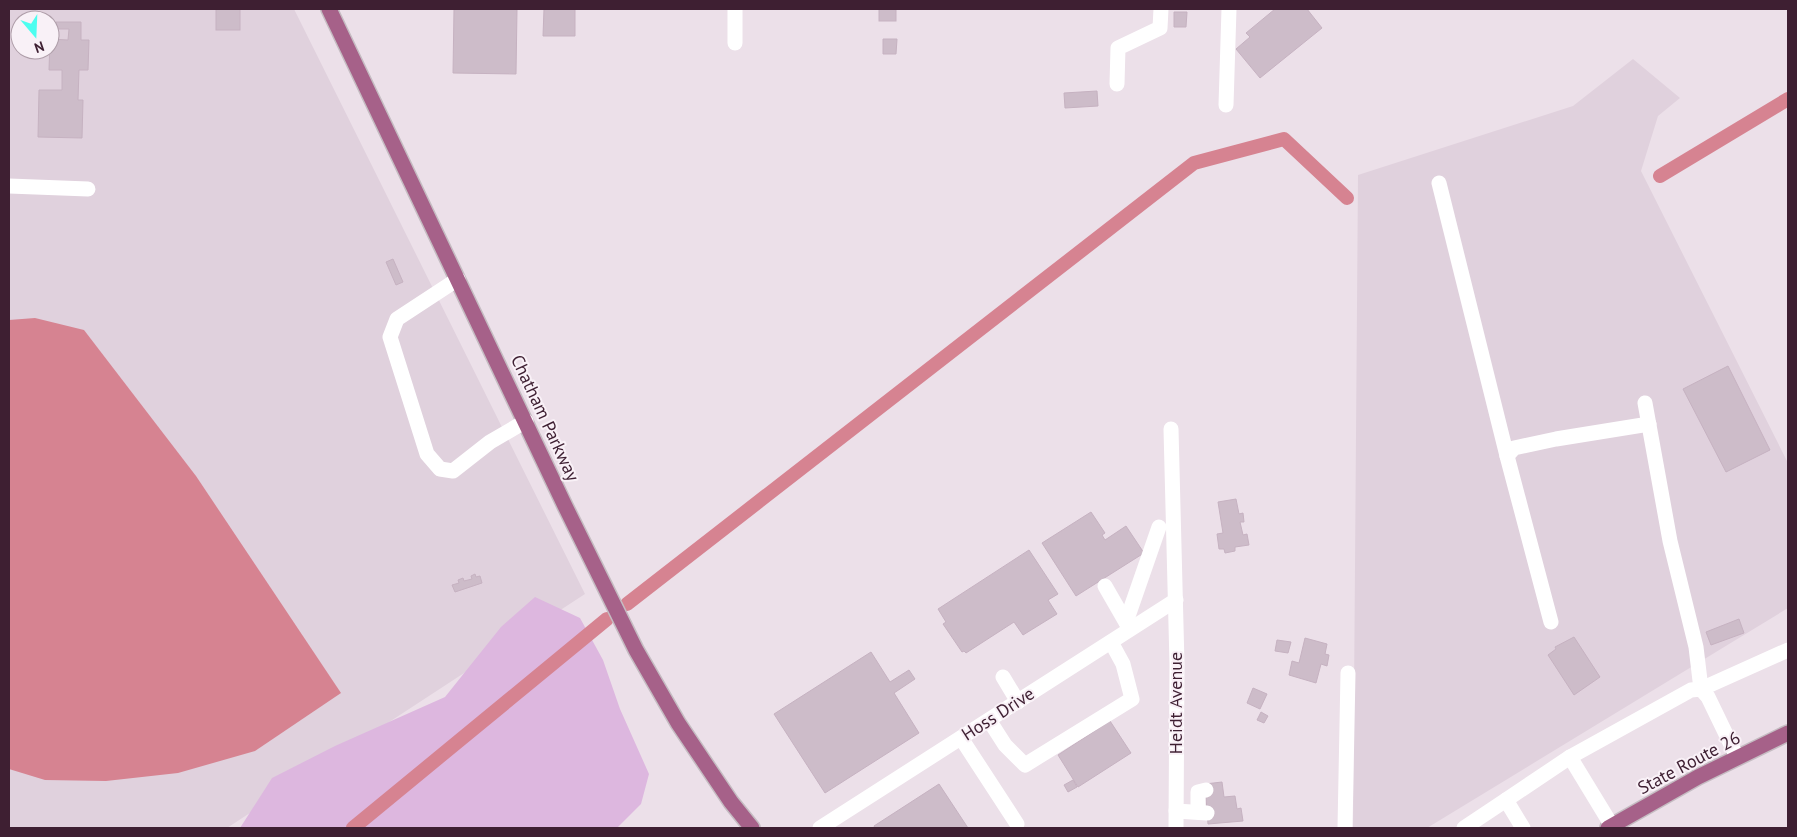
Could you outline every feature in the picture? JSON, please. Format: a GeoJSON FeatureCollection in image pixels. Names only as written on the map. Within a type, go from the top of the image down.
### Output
{"type":"FeatureCollection","features":[{"type":"Feature","properties":{"kind":"main road","name":"Chatham Parkway"},"geometry":{"type":"LineString","coordinates":[[329,9],[636,650],[678,723],[731,802],[752,828]]}},
{"type":"Feature","properties":{"kind":"main road","name":"State Route 26"},"geometry":{"type":"LineString","coordinates":[[1610,827],[1737,757],[1788,733]]}},
{"type":"Feature","properties":{"kind":"street"},"geometry":{"type":"LineString","coordinates":[[735,9],[735,43]]}},
{"type":"Feature","properties":{"kind":"street"},"geometry":{"type":"LineString","coordinates":[[1117,84],[1118,48],[1160,28],[1161,9]]}},
{"type":"Feature","properties":{"kind":"street"},"geometry":{"type":"LineString","coordinates":[[1226,105],[1230,9]]}},
{"type":"Feature","properties":{"kind":"street"},"geometry":{"type":"LineString","coordinates":[[1439,183],[1507,456],[1551,622]]}},
{"type":"Feature","properties":{"kind":"street"},"geometry":{"type":"LineString","coordinates":[[9,186],[88,189]]}},
{"type":"Feature","properties":{"kind":"street"},"geometry":{"type":"LineString","coordinates":[[458,279],[397,319],[390,337],[427,454],[440,469],[453,471],[490,442],[526,422]]}},
{"type":"Feature","properties":{"kind":"street"},"geometry":{"type":"LineString","coordinates":[[1645,403],[1670,541],[1696,646],[1701,689],[1708,697],[1737,757]]}},
{"type":"Feature","properties":{"kind":"street"},"geometry":{"type":"LineString","coordinates":[[1507,456],[1514,448],[1648,424]]}},
{"type":"Feature","properties":{"kind":"street","name":"Heidt Avenue"},"geometry":{"type":"LineString","coordinates":[[1171,429],[1176,577],[1176,828]]}},
{"type":"Feature","properties":{"kind":"street"},"geometry":{"type":"LineString","coordinates":[[1128,626],[1159,526]]}},
{"type":"Feature","properties":{"kind":"street"},"geometry":{"type":"LineString","coordinates":[[1104,586],[1128,626]]}},
{"type":"Feature","properties":{"kind":"street","name":"Hoss Drive"},"geometry":{"type":"LineString","coordinates":[[820,828],[841,823],[962,738],[1111,642],[1128,626],[1176,600]]}},
{"type":"Feature","properties":{"kind":"street"},"geometry":{"type":"LineString","coordinates":[[989,720],[1005,745],[1025,765],[1132,699],[1123,664],[1111,642]]}},
{"type":"Feature","properties":{"kind":"street"},"geometry":{"type":"LineString","coordinates":[[1464,828],[1570,756],[1691,690],[1701,689],[1788,650]]}},
{"type":"Feature","properties":{"kind":"street"},"geometry":{"type":"LineString","coordinates":[[1345,828],[1348,673]]}},
{"type":"Feature","properties":{"kind":"street"},"geometry":{"type":"LineString","coordinates":[[1003,677],[1018,702]]}},
{"type":"Feature","properties":{"kind":"street"},"geometry":{"type":"LineString","coordinates":[[962,738],[1017,824]]}},
{"type":"Feature","properties":{"kind":"street"},"geometry":{"type":"LineString","coordinates":[[1570,756],[1610,827]]}},
{"type":"Feature","properties":{"kind":"street"},"geometry":{"type":"LineString","coordinates":[[1176,811],[1203,812],[1198,792],[1206,790]]}},
{"type":"Feature","properties":{"kind":"street"},"geometry":{"type":"LineString","coordinates":[[1506,800],[1523,828]]}},
{"type":"Feature","properties":{"kind":"shaded area"},"geometry":{"type":"Polygon","coordinates":[[[9,9],[294,9],[585,594],[227,828],[9,828],[9,9]]]}},
{"type":"Feature","properties":{"kind":"shaded area"},"geometry":{"type":"Polygon","coordinates":[[[1633,59],[1680,98],[1658,116],[1641,171],[1788,463],[1788,608],[1427,828],[1353,828],[1358,175],[1573,106],[1633,59]]]}},
{"type":"Feature","properties":{"kind":"shaded area"},"geometry":{"type":"Polygon","coordinates":[[[35,318],[84,330],[196,476],[341,693],[255,751],[178,773],[106,781],[45,780],[9,769],[9,320],[35,318]]]}},
{"type":"Feature","properties":{"kind":"shaded area"},"geometry":{"type":"Polygon","coordinates":[[[535,597],[580,618],[603,660],[620,709],[649,774],[641,804],[617,828],[240,828],[272,778],[335,746],[445,697],[501,627],[535,597]]]}},
{"type":"Feature","properties":{"kind":"building"},"geometry":{"type":"Polygon","coordinates":[[[216,9],[240,9],[240,30],[216,30],[216,9]]]}},
{"type":"Feature","properties":{"kind":"building"},"geometry":{"type":"Polygon","coordinates":[[[454,9],[517,9],[516,74],[453,73],[454,9]]]}},
{"type":"Feature","properties":{"kind":"building"},"geometry":{"type":"Polygon","coordinates":[[[544,9],[575,9],[575,36],[543,36],[544,9]]]}},
{"type":"Feature","properties":{"kind":"building"},"geometry":{"type":"Polygon","coordinates":[[[879,9],[896,9],[896,21],[879,21],[879,9]]]}},
{"type":"Feature","properties":{"kind":"building"},"geometry":{"type":"Polygon","coordinates":[[[1275,9],[1307,9],[1322,28],[1260,78],[1236,49],[1250,37],[1246,33],[1275,9]]]}},
{"type":"Feature","properties":{"kind":"building"},"geometry":{"type":"Polygon","coordinates":[[[1174,12],[1187,12],[1186,27],[1174,27],[1174,12]]]}},
{"type":"Feature","properties":{"kind":"building"},"geometry":{"type":"Polygon","coordinates":[[[60,22],[81,22],[81,40],[89,40],[88,70],[79,70],[78,100],[83,100],[82,138],[38,137],[39,90],[62,90],[62,70],[49,70],[49,60],[60,60],[60,40],[68,40],[69,29],[60,29],[60,22]]]}},
{"type":"Feature","properties":{"kind":"building"},"geometry":{"type":"Polygon","coordinates":[[[883,39],[897,39],[896,54],[883,54],[883,39]]]}},
{"type":"Feature","properties":{"kind":"building"},"geometry":{"type":"Polygon","coordinates":[[[1097,91],[1098,106],[1065,108],[1064,93],[1097,91]]]}},
{"type":"Feature","properties":{"kind":"building"},"geometry":{"type":"Polygon","coordinates":[[[393,259],[403,282],[396,285],[386,262],[393,259]]]}},
{"type":"Feature","properties":{"kind":"building"},"geometry":{"type":"Polygon","coordinates":[[[1728,366],[1770,450],[1726,472],[1683,389],[1728,366]]]}},
{"type":"Feature","properties":{"kind":"building"},"geometry":{"type":"Polygon","coordinates":[[[1236,499],[1239,514],[1243,513],[1244,522],[1240,522],[1243,535],[1247,534],[1249,545],[1235,547],[1235,551],[1225,553],[1224,549],[1219,549],[1217,534],[1223,533],[1218,502],[1236,499]]]}},
{"type":"Feature","properties":{"kind":"building"},"geometry":{"type":"Polygon","coordinates":[[[1091,512],[1105,533],[1102,535],[1105,540],[1126,526],[1144,553],[1076,596],[1042,543],[1091,512]]]}},
{"type":"Feature","properties":{"kind":"building"},"geometry":{"type":"Polygon","coordinates":[[[1029,550],[1058,594],[1048,600],[1057,614],[1023,635],[1014,622],[966,653],[962,652],[943,624],[946,622],[938,609],[1029,550]]]}},
{"type":"Feature","properties":{"kind":"building"},"geometry":{"type":"Polygon","coordinates":[[[475,574],[476,577],[480,576],[482,583],[455,592],[452,585],[459,583],[458,580],[463,578],[464,581],[472,579],[471,576],[475,574]]]}},
{"type":"Feature","properties":{"kind":"building"},"geometry":{"type":"Polygon","coordinates":[[[1739,619],[1744,633],[1711,645],[1706,632],[1739,619]]]}},
{"type":"Feature","properties":{"kind":"building"},"geometry":{"type":"Polygon","coordinates":[[[1574,637],[1600,677],[1574,695],[1548,655],[1556,649],[1555,647],[1574,637]]]}},
{"type":"Feature","properties":{"kind":"building"},"geometry":{"type":"Polygon","coordinates":[[[1305,638],[1327,644],[1325,654],[1329,655],[1327,666],[1321,664],[1316,683],[1289,675],[1292,661],[1299,663],[1305,638]]]}},
{"type":"Feature","properties":{"kind":"building"},"geometry":{"type":"Polygon","coordinates":[[[1277,640],[1291,642],[1288,653],[1275,651],[1277,640]]]}},
{"type":"Feature","properties":{"kind":"building"},"geometry":{"type":"Polygon","coordinates":[[[871,652],[890,682],[909,670],[915,679],[894,693],[919,733],[825,793],[774,714],[871,652]]]}},
{"type":"Feature","properties":{"kind":"building"},"geometry":{"type":"Polygon","coordinates":[[[1253,688],[1267,694],[1260,709],[1247,703],[1253,688]]]}},
{"type":"Feature","properties":{"kind":"building"},"geometry":{"type":"Polygon","coordinates":[[[1261,712],[1268,716],[1264,723],[1257,720],[1261,712]]]}},
{"type":"Feature","properties":{"kind":"building"},"geometry":{"type":"Polygon","coordinates":[[[1110,721],[1131,753],[1078,787],[1058,755],[1110,721]]]}},
{"type":"Feature","properties":{"kind":"building"},"geometry":{"type":"Polygon","coordinates":[[[1073,780],[1077,787],[1068,792],[1064,785],[1073,780]]]}},
{"type":"Feature","properties":{"kind":"building"},"geometry":{"type":"Polygon","coordinates":[[[1222,782],[1224,797],[1235,796],[1237,809],[1241,808],[1243,821],[1208,824],[1205,784],[1222,782]]]}},
{"type":"Feature","properties":{"kind":"building"},"geometry":{"type":"Polygon","coordinates":[[[939,784],[968,828],[875,828],[874,826],[939,784]]]}},
{"type":"Feature","properties":{"kind":"waterway"},"geometry":{"type":"LineString","coordinates":[[1660,176],[1788,99]]}},
{"type":"Feature","properties":{"kind":"waterway"},"geometry":{"type":"LineString","coordinates":[[627,604],[1194,163],[1284,139],[1347,198]]}},
{"type":"Feature","properties":{"kind":"waterway"},"geometry":{"type":"LineString","coordinates":[[353,828],[607,619]]}}]}
